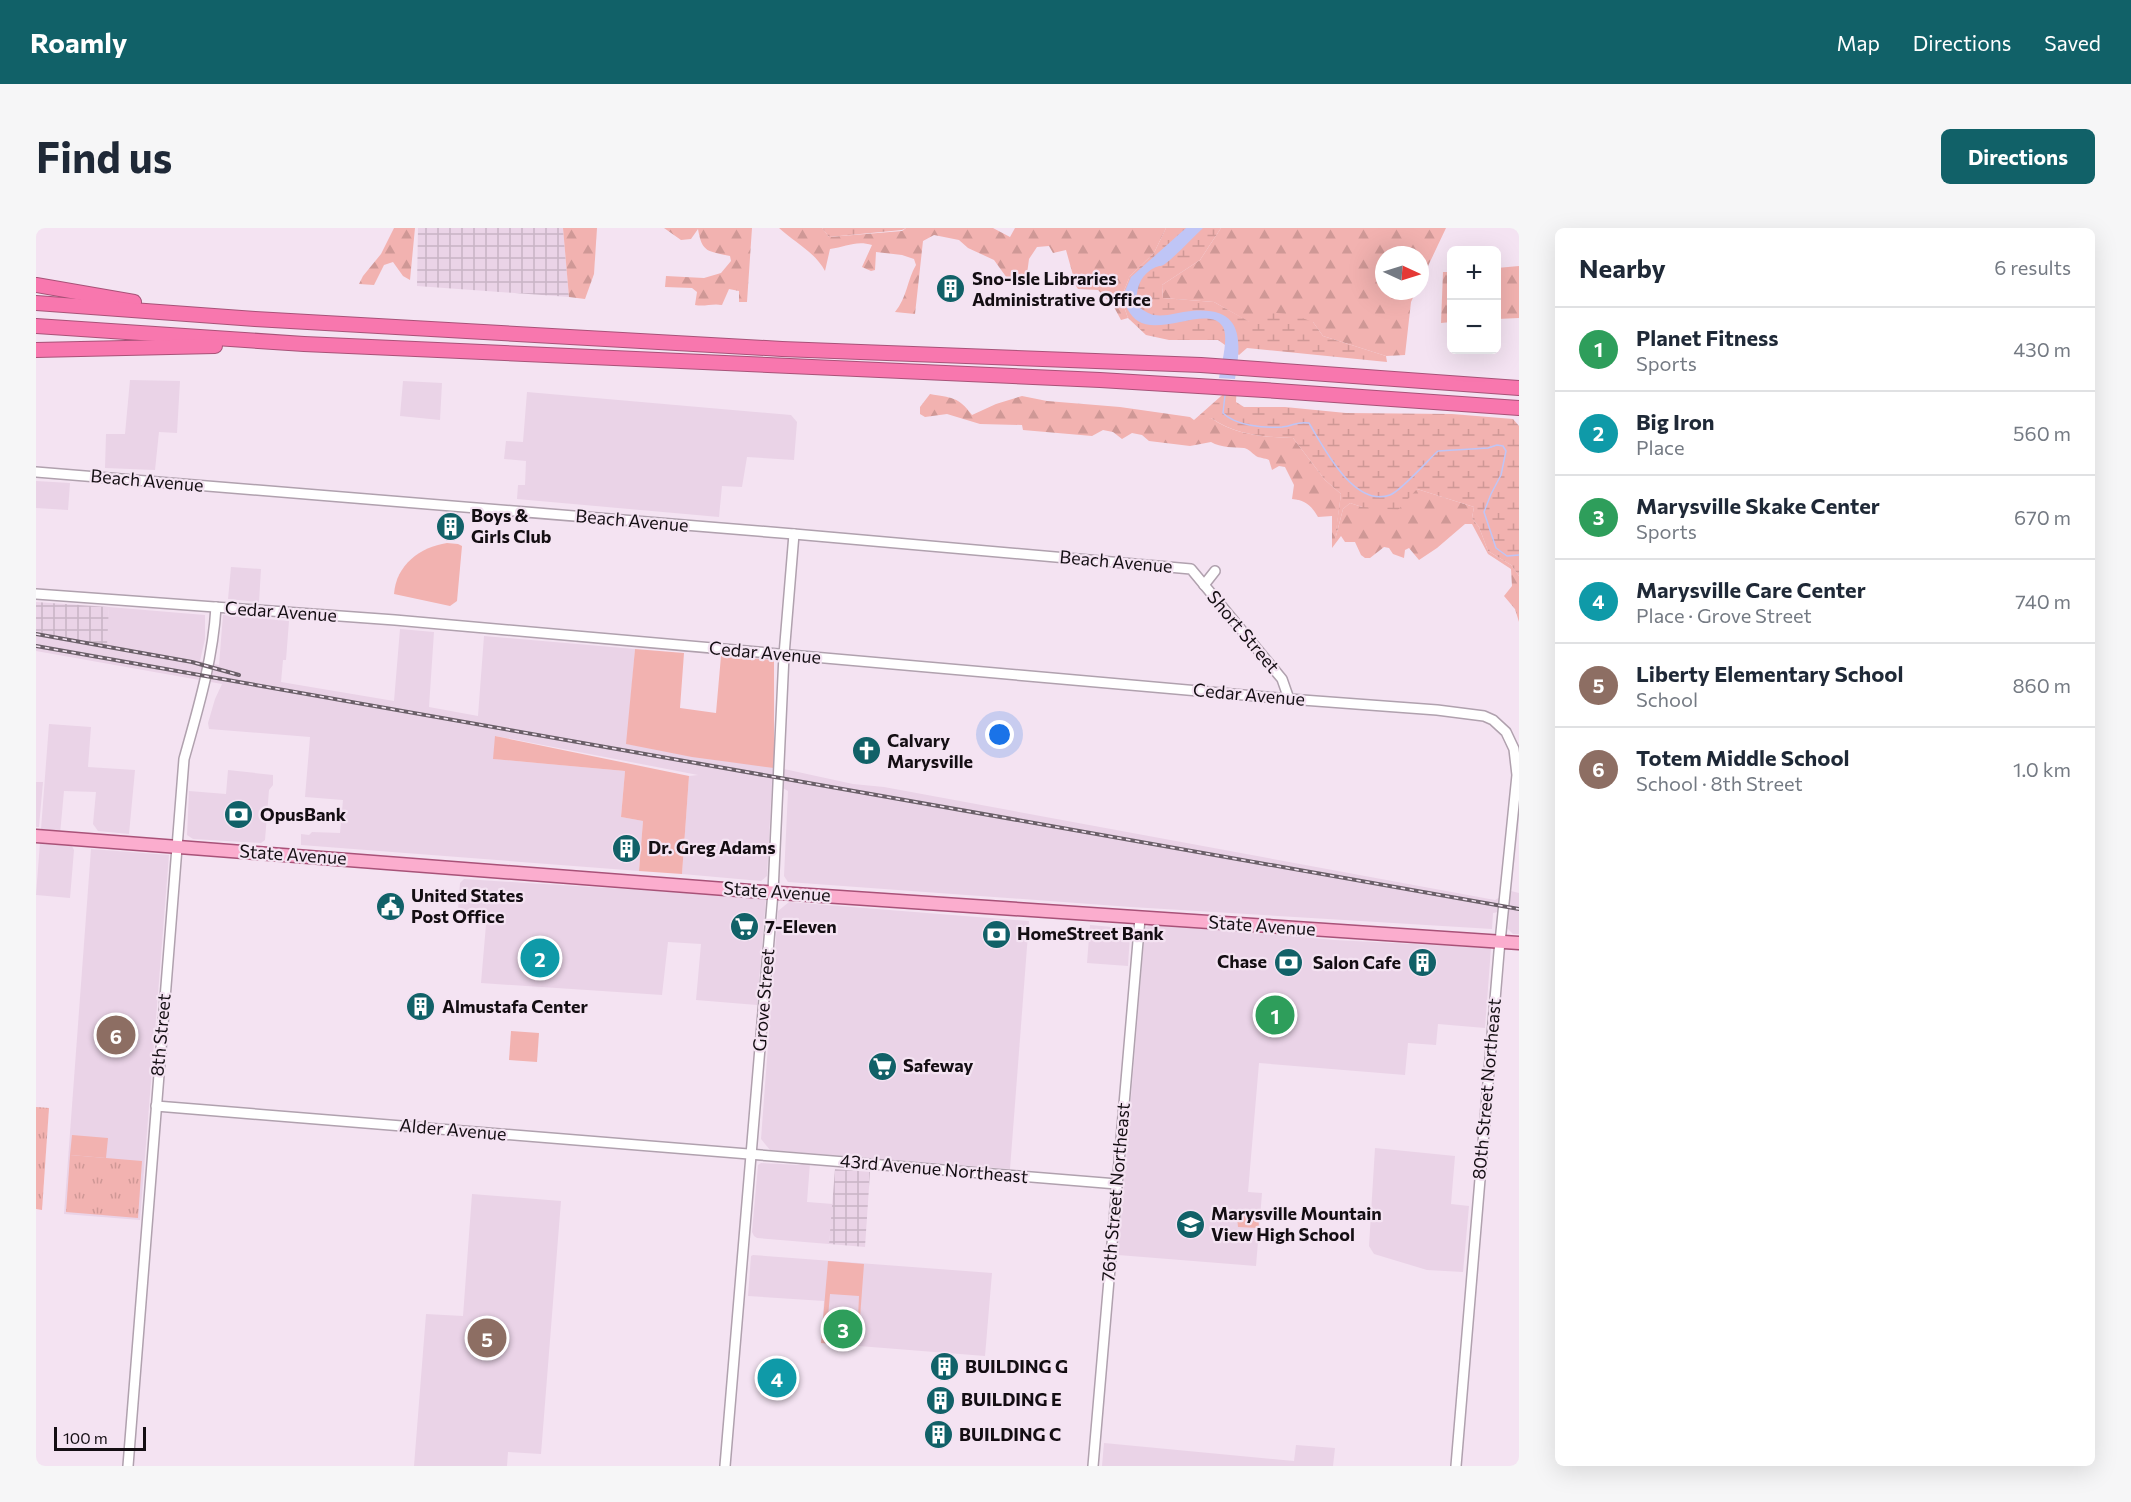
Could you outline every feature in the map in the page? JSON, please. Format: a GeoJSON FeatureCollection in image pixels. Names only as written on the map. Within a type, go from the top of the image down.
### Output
{"type":"FeatureCollection","features":[{"type":"Feature","properties":{"kind":"highway"},"geometry":{"type":"LineString","coordinates":[[36,285],[81,294],[255,319]]}},
{"type":"Feature","properties":{"kind":"highway"},"geometry":{"type":"LineString","coordinates":[[36,303],[255,319],[782,349],[1201,365],[1519,388]]}},
{"type":"Feature","properties":{"kind":"highway"},"geometry":{"type":"LineString","coordinates":[[36,326],[304,344],[1213,387],[1519,408]]}},
{"type":"Feature","properties":{"kind":"highway"},"geometry":{"type":"LineString","coordinates":[[36,351],[304,344]]}},
{"type":"Feature","properties":{"kind":"main road","name":"State Avenue"},"geometry":{"type":"LineString","coordinates":[[36,836],[773,892],[1519,943]]}},
{"type":"Feature","properties":{"kind":"street","name":"Beach Avenue"},"geometry":{"type":"LineString","coordinates":[[36,472],[1191,569]]}},
{"type":"Feature","properties":{"kind":"street","name":"Grove Street"},"geometry":{"type":"LineString","coordinates":[[725,1466],[773,892],[784,655],[794,534]]}},
{"type":"Feature","properties":{"kind":"street","name":"Short Street"},"geometry":{"type":"LineString","coordinates":[[1191,569],[1282,680],[1288,699]]}},
{"type":"Feature","properties":{"kind":"street"},"geometry":{"type":"LineString","coordinates":[[1204,585],[1215,571]]}},
{"type":"Feature","properties":{"kind":"street","name":"Cedar Avenue"},"geometry":{"type":"LineString","coordinates":[[36,594],[387,619],[1470,713],[1493,720]]}},
{"type":"Feature","properties":{"kind":"street","name":"8th Street"},"geometry":{"type":"LineString","coordinates":[[128,1466],[184,759],[209,666],[216,607]]}},
{"type":"Feature","properties":{"kind":"street","name":"80th Street Northeast"},"geometry":{"type":"LineString","coordinates":[[1456,1466],[1500,942],[1517,775],[1511,741],[1506,732],[1493,720]]}},
{"type":"Feature","properties":{"kind":"street","name":"76th Street Northeast"},"geometry":{"type":"LineString","coordinates":[[1093,1466],[1140,918]]}},
{"type":"Feature","properties":{"kind":"street","name":"Alder Avenue"},"geometry":{"type":"LineString","coordinates":[[156,1106],[751,1154]]}},
{"type":"Feature","properties":{"kind":"street","name":"43rd Avenue Northeast"},"geometry":{"type":"LineString","coordinates":[[751,1154],[1117,1184]]}},
{"type":"Feature","properties":{"kind":"shaded area"},"geometry":{"type":"Polygon","coordinates":[[[418,228],[563,228],[569,297],[417,286],[418,228]]]}},
{"type":"Feature","properties":{"kind":"shaded area"},"geometry":{"type":"Polygon","coordinates":[[[130,380],[180,381],[177,433],[159,432],[155,470],[105,468],[106,434],[125,434],[130,380]]]}},
{"type":"Feature","properties":{"kind":"shaded area"},"geometry":{"type":"Polygon","coordinates":[[[403,381],[442,383],[440,420],[400,416],[403,381]]]}},
{"type":"Feature","properties":{"kind":"shaded area"},"geometry":{"type":"Polygon","coordinates":[[[527,392],[791,415],[797,422],[794,460],[747,457],[742,487],[722,486],[719,517],[517,499],[518,485],[525,485],[526,461],[504,459],[506,441],[523,442],[527,392]]]}},
{"type":"Feature","properties":{"kind":"shaded area"},"geometry":{"type":"Polygon","coordinates":[[[36,481],[70,483],[68,510],[36,508],[36,481]]]}},
{"type":"Feature","properties":{"kind":"shaded area"},"geometry":{"type":"Polygon","coordinates":[[[231,567],[261,569],[259,602],[228,599],[231,567]]]}},
{"type":"Feature","properties":{"kind":"shaded area"},"geometry":{"type":"Polygon","coordinates":[[[36,602],[109,607],[107,646],[36,633],[36,602]]]}},
{"type":"Feature","properties":{"kind":"shaded area"},"geometry":{"type":"Polygon","coordinates":[[[109,607],[205,615],[205,639],[200,661],[219,665],[223,615],[289,621],[286,660],[283,660],[281,682],[394,701],[400,629],[434,632],[429,707],[478,716],[484,636],[635,649],[627,744],[784,769],[853,784],[884,787],[1495,900],[1511,891],[1519,893],[1519,934],[1513,934],[1508,929],[1509,910],[1493,913],[1492,929],[1131,907],[788,882],[784,876],[788,791],[772,782],[767,876],[761,881],[682,874],[689,776],[698,775],[496,736],[494,759],[625,771],[621,817],[643,821],[639,871],[301,845],[301,834],[340,833],[343,800],[305,797],[310,737],[209,729],[208,723],[222,684],[36,651],[36,633],[106,646],[109,607]]]}},
{"type":"Feature","properties":{"kind":"shaded area"},"geometry":{"type":"Polygon","coordinates":[[[49,724],[91,727],[88,767],[135,770],[129,834],[98,831],[93,824],[96,792],[64,791],[59,845],[72,846],[74,850],[70,898],[36,895],[49,724]]]}},
{"type":"Feature","properties":{"kind":"shaded area"},"geometry":{"type":"Polygon","coordinates":[[[228,770],[273,775],[273,785],[269,790],[265,840],[261,843],[193,839],[187,835],[189,791],[226,794],[228,770]]]}},
{"type":"Feature","properties":{"kind":"shaded area"},"geometry":{"type":"Polygon","coordinates":[[[36,782],[43,782],[39,827],[36,827],[36,782]]]}},
{"type":"Feature","properties":{"kind":"shaded area"},"geometry":{"type":"Polygon","coordinates":[[[91,849],[169,855],[140,1220],[64,1214],[91,849]]]}},
{"type":"Feature","properties":{"kind":"shaded area"},"geometry":{"type":"Polygon","coordinates":[[[464,879],[766,898],[757,1005],[696,1000],[701,944],[668,942],[662,995],[481,983],[487,913],[458,910],[460,883],[464,879]]]}},
{"type":"Feature","properties":{"kind":"shaded area"},"geometry":{"type":"Polygon","coordinates":[[[789,902],[1029,921],[1010,1169],[770,1150],[761,1139],[778,911],[789,902]]]}},
{"type":"Feature","properties":{"kind":"shaded area"},"geometry":{"type":"Polygon","coordinates":[[[1151,924],[1335,940],[1491,948],[1485,1028],[1438,1024],[1436,1045],[1408,1043],[1405,1075],[1259,1063],[1248,1192],[1262,1193],[1256,1266],[1118,1255],[1145,928],[1151,924]]]}},
{"type":"Feature","properties":{"kind":"shaded area"},"geometry":{"type":"Polygon","coordinates":[[[1090,925],[1124,928],[1130,935],[1128,966],[1087,963],[1090,925]]]}},
{"type":"Feature","properties":{"kind":"shaded area"},"geometry":{"type":"Polygon","coordinates":[[[1375,1148],[1455,1156],[1451,1204],[1469,1206],[1463,1272],[1427,1270],[1374,1254],[1369,1246],[1375,1148]]]}},
{"type":"Feature","properties":{"kind":"shaded area"},"geometry":{"type":"Polygon","coordinates":[[[761,1163],[798,1165],[810,1163],[807,1202],[833,1204],[829,1244],[754,1236],[752,1232],[758,1165],[761,1163]]]}},
{"type":"Feature","properties":{"kind":"shaded area"},"geometry":{"type":"Polygon","coordinates":[[[835,1169],[870,1172],[865,1247],[829,1244],[835,1169]]]}},
{"type":"Feature","properties":{"kind":"shaded area"},"geometry":{"type":"Polygon","coordinates":[[[472,1194],[561,1201],[541,1454],[508,1452],[507,1466],[414,1466],[426,1314],[463,1316],[472,1194]]]}},
{"type":"Feature","properties":{"kind":"shaded area"},"geometry":{"type":"Polygon","coordinates":[[[751,1256],[992,1273],[985,1356],[821,1343],[824,1301],[748,1296],[751,1256]]]}},
{"type":"Feature","properties":{"kind":"shaded area"},"geometry":{"type":"Polygon","coordinates":[[[1104,1443],[1294,1461],[1296,1445],[1335,1448],[1333,1466],[1102,1466],[1104,1443]]]}},
{"type":"Feature","properties":{"kind":"green space"},"geometry":{"type":"Polygon","coordinates":[[[394,228],[415,228],[410,280],[403,276],[393,262],[384,265],[374,285],[359,284],[381,254],[394,228]]]}},
{"type":"Feature","properties":{"kind":"green space"},"geometry":{"type":"Polygon","coordinates":[[[563,228],[597,228],[594,274],[585,299],[569,297],[563,228]]]}},
{"type":"Feature","properties":{"kind":"green space"},"geometry":{"type":"Polygon","coordinates":[[[664,228],[752,228],[747,302],[739,302],[739,291],[729,289],[722,305],[695,305],[697,292],[692,288],[665,287],[666,276],[704,278],[721,273],[731,261],[730,256],[707,250],[702,243],[698,229],[691,239],[681,240],[664,228]]]}},
{"type":"Feature","properties":{"kind":"green space"},"geometry":{"type":"Polygon","coordinates":[[[779,228],[822,228],[829,237],[902,231],[906,228],[993,228],[1010,237],[1015,228],[1166,228],[1154,253],[1130,276],[1121,298],[1128,318],[1121,320],[1114,307],[1098,290],[1078,289],[1066,250],[1053,253],[1049,246],[1037,247],[1029,259],[1027,274],[1012,285],[994,260],[968,248],[959,240],[934,235],[923,241],[915,314],[895,312],[902,301],[916,265],[914,259],[876,252],[875,270],[871,271],[862,267],[872,245],[856,244],[830,249],[825,271],[810,253],[779,228]]]}},
{"type":"Feature","properties":{"kind":"green space"},"geometry":{"type":"Polygon","coordinates":[[[822,228],[906,228],[829,237],[822,228]]]}},
{"type":"Feature","properties":{"kind":"green space"},"geometry":{"type":"Polygon","coordinates":[[[1166,228],[1221,228],[1200,260],[1162,285],[1163,298],[1214,302],[1250,322],[1268,312],[1294,315],[1313,322],[1323,336],[1386,356],[1387,362],[1247,348],[1239,355],[1218,340],[1169,340],[1146,335],[1128,318],[1121,298],[1130,276],[1154,253],[1166,228]]]}},
{"type":"Feature","properties":{"kind":"green space"},"geometry":{"type":"Polygon","coordinates":[[[1221,228],[1446,228],[1429,264],[1429,246],[1375,246],[1375,300],[1412,300],[1405,355],[1386,356],[1323,336],[1313,322],[1251,323],[1214,302],[1163,298],[1162,285],[1200,260],[1221,228]]]}},
{"type":"Feature","properties":{"kind":"green space"},"geometry":{"type":"Polygon","coordinates":[[[1519,266],[1519,318],[1501,319],[1501,268],[1519,266]]]}},
{"type":"Feature","properties":{"kind":"green space"},"geometry":{"type":"Polygon","coordinates":[[[1443,272],[1447,272],[1447,322],[1441,323],[1443,272]]]}},
{"type":"Feature","properties":{"kind":"green space"},"geometry":{"type":"Polygon","coordinates":[[[1237,382],[1236,402],[1244,407],[1285,407],[1346,413],[1452,414],[1513,419],[1519,426],[1519,576],[1511,565],[1488,551],[1479,527],[1472,518],[1474,507],[1417,489],[1398,510],[1362,507],[1350,503],[1343,509],[1334,544],[1341,494],[1325,480],[1293,438],[1240,432],[1211,418],[1202,422],[1194,420],[1237,382]]]}},
{"type":"Feature","properties":{"kind":"green space"},"geometry":{"type":"Polygon","coordinates":[[[930,394],[958,401],[972,415],[1022,396],[1047,401],[1120,407],[1190,417],[1194,420],[1211,418],[1240,432],[1293,438],[1325,480],[1341,494],[1335,540],[1343,509],[1350,503],[1362,507],[1417,489],[1474,507],[1472,518],[1479,527],[1488,551],[1511,565],[1519,576],[1519,622],[1515,609],[1504,596],[1512,586],[1511,569],[1488,554],[1472,524],[1465,524],[1419,560],[1409,548],[1405,550],[1404,558],[1384,547],[1370,558],[1365,558],[1361,555],[1355,542],[1345,542],[1341,536],[1332,548],[1332,516],[1318,517],[1307,504],[1292,499],[1294,485],[1285,467],[1279,466],[1272,470],[1269,460],[1257,457],[1249,450],[1211,442],[1190,446],[1149,441],[1142,435],[1132,433],[1122,439],[1113,432],[1103,430],[1092,436],[1023,430],[1022,425],[980,424],[947,414],[925,417],[920,414],[920,407],[930,394]]]}},
{"type":"Feature","properties":{"kind":"green space"},"geometry":{"type":"Polygon","coordinates":[[[447,543],[462,546],[457,601],[450,606],[394,594],[399,574],[411,559],[437,545],[447,543]]]}},
{"type":"Feature","properties":{"kind":"green space"},"geometry":{"type":"Polygon","coordinates":[[[635,649],[684,653],[680,708],[716,713],[721,656],[774,660],[774,768],[692,757],[626,744],[635,649]]]}},
{"type":"Feature","properties":{"kind":"green space"},"geometry":{"type":"Polygon","coordinates":[[[495,736],[689,776],[682,874],[639,871],[643,821],[621,817],[625,771],[493,759],[495,736]]]}},
{"type":"Feature","properties":{"kind":"green space"},"geometry":{"type":"Polygon","coordinates":[[[511,1031],[539,1033],[537,1062],[509,1060],[511,1031]]]}},
{"type":"Feature","properties":{"kind":"green space"},"geometry":{"type":"Polygon","coordinates":[[[36,1107],[49,1108],[42,1210],[36,1209],[36,1107]]]}},
{"type":"Feature","properties":{"kind":"green space"},"geometry":{"type":"Polygon","coordinates":[[[72,1135],[108,1138],[106,1158],[70,1155],[72,1135]]]}},
{"type":"Feature","properties":{"kind":"green space"},"geometry":{"type":"Polygon","coordinates":[[[70,1155],[142,1161],[138,1218],[66,1212],[70,1155]]]}},
{"type":"Feature","properties":{"kind":"green space"},"geometry":{"type":"Polygon","coordinates":[[[1239,1215],[1258,1217],[1259,1227],[1238,1227],[1237,1217],[1239,1215]]]}},
{"type":"Feature","properties":{"kind":"green space"},"geometry":{"type":"Polygon","coordinates":[[[828,1261],[864,1264],[860,1318],[858,1318],[859,1296],[830,1294],[826,1339],[859,1342],[859,1346],[821,1343],[828,1261]]]}},
{"type":"Feature","properties":{"kind":"water"},"geometry":{"type":"Polygon","coordinates":[[[1186,228],[1203,228],[1165,264],[1151,270],[1142,278],[1138,288],[1137,306],[1154,315],[1208,311],[1221,314],[1230,320],[1238,339],[1235,379],[1219,378],[1225,332],[1217,321],[1207,318],[1148,325],[1138,321],[1128,311],[1122,298],[1131,277],[1186,228]]]}},
{"type":"Feature","properties":{"kind":"waterway"},"geometry":{"type":"LineString","coordinates":[[1225,395],[1223,413],[1235,421],[1275,427],[1309,423],[1332,460],[1353,485],[1364,493],[1377,497],[1395,492],[1438,451],[1503,446],[1506,451],[1501,475],[1484,512],[1496,548],[1507,556],[1519,555]]}},
{"type":"Feature","properties":{"kind":"railway"},"geometry":{"type":"LineString","coordinates":[[36,634],[192,662],[239,675]]}},
{"type":"Feature","properties":{"kind":"railway"},"geometry":{"type":"LineString","coordinates":[[36,646],[1519,909]]}},
{"type":"Feature","properties":{"kind":"place","name":"Sno-Isle Libraries Administrative Office"},"geometry":{"type":"Point","coordinates":[951,289]}},
{"type":"Feature","properties":{"kind":"place","name":"Boys & Girls Club"},"geometry":{"type":"Point","coordinates":[450,526]}},
{"type":"Feature","properties":{"kind":"place","name":"Calvary Marysville"},"geometry":{"type":"Point","coordinates":[866,751]}},
{"type":"Feature","properties":{"kind":"place","name":"OpusBank"},"geometry":{"type":"Point","coordinates":[239,815]}},
{"type":"Feature","properties":{"kind":"place","name":"Dr. Greg Adams"},"geometry":{"type":"Point","coordinates":[627,848]}},
{"type":"Feature","properties":{"kind":"place","name":"United States Post Office"},"geometry":{"type":"Point","coordinates":[390,906]}},
{"type":"Feature","properties":{"kind":"place","name":"7-Eleven"},"geometry":{"type":"Point","coordinates":[744,927]}},
{"type":"Feature","properties":{"kind":"place","name":"HomeStreet Bank"},"geometry":{"type":"Point","coordinates":[996,934]}},
{"type":"Feature","properties":{"kind":"place","name":"Big Iron"},"geometry":{"type":"Point","coordinates":[540,958]}},
{"type":"Feature","properties":{"kind":"place","name":"Chase"},"geometry":{"type":"Point","coordinates":[1288,962]}},
{"type":"Feature","properties":{"kind":"place","name":"Salon Cafe"},"geometry":{"type":"Point","coordinates":[1422,963]}},
{"type":"Feature","properties":{"kind":"place","name":"Almustafa Center"},"geometry":{"type":"Point","coordinates":[421,1007]}},
{"type":"Feature","properties":{"kind":"place","name":"Planet Fitness"},"geometry":{"type":"Point","coordinates":[1275,1015]}},
{"type":"Feature","properties":{"kind":"place","name":"Totem Middle School"},"geometry":{"type":"Point","coordinates":[116,1035]}},
{"type":"Feature","properties":{"kind":"place","name":"Safeway"},"geometry":{"type":"Point","coordinates":[882,1066]}},
{"type":"Feature","properties":{"kind":"place","name":"Marysville Mountain View High School"},"geometry":{"type":"Point","coordinates":[1190,1224]}},
{"type":"Feature","properties":{"kind":"place","name":"Marysville Skake Center"},"geometry":{"type":"Point","coordinates":[843,1329]}},
{"type":"Feature","properties":{"kind":"place","name":"Liberty Elementary School"},"geometry":{"type":"Point","coordinates":[487,1338]}},
{"type":"Feature","properties":{"kind":"place","name":"BUILDING G"},"geometry":{"type":"Point","coordinates":[944,1367]}},
{"type":"Feature","properties":{"kind":"place","name":"Marysville Care Center"},"geometry":{"type":"Point","coordinates":[777,1378]}},
{"type":"Feature","properties":{"kind":"place","name":"BUILDING E"},"geometry":{"type":"Point","coordinates":[940,1400]}},
{"type":"Feature","properties":{"kind":"place","name":"BUILDING C"},"geometry":{"type":"Point","coordinates":[938,1435]}}]}
